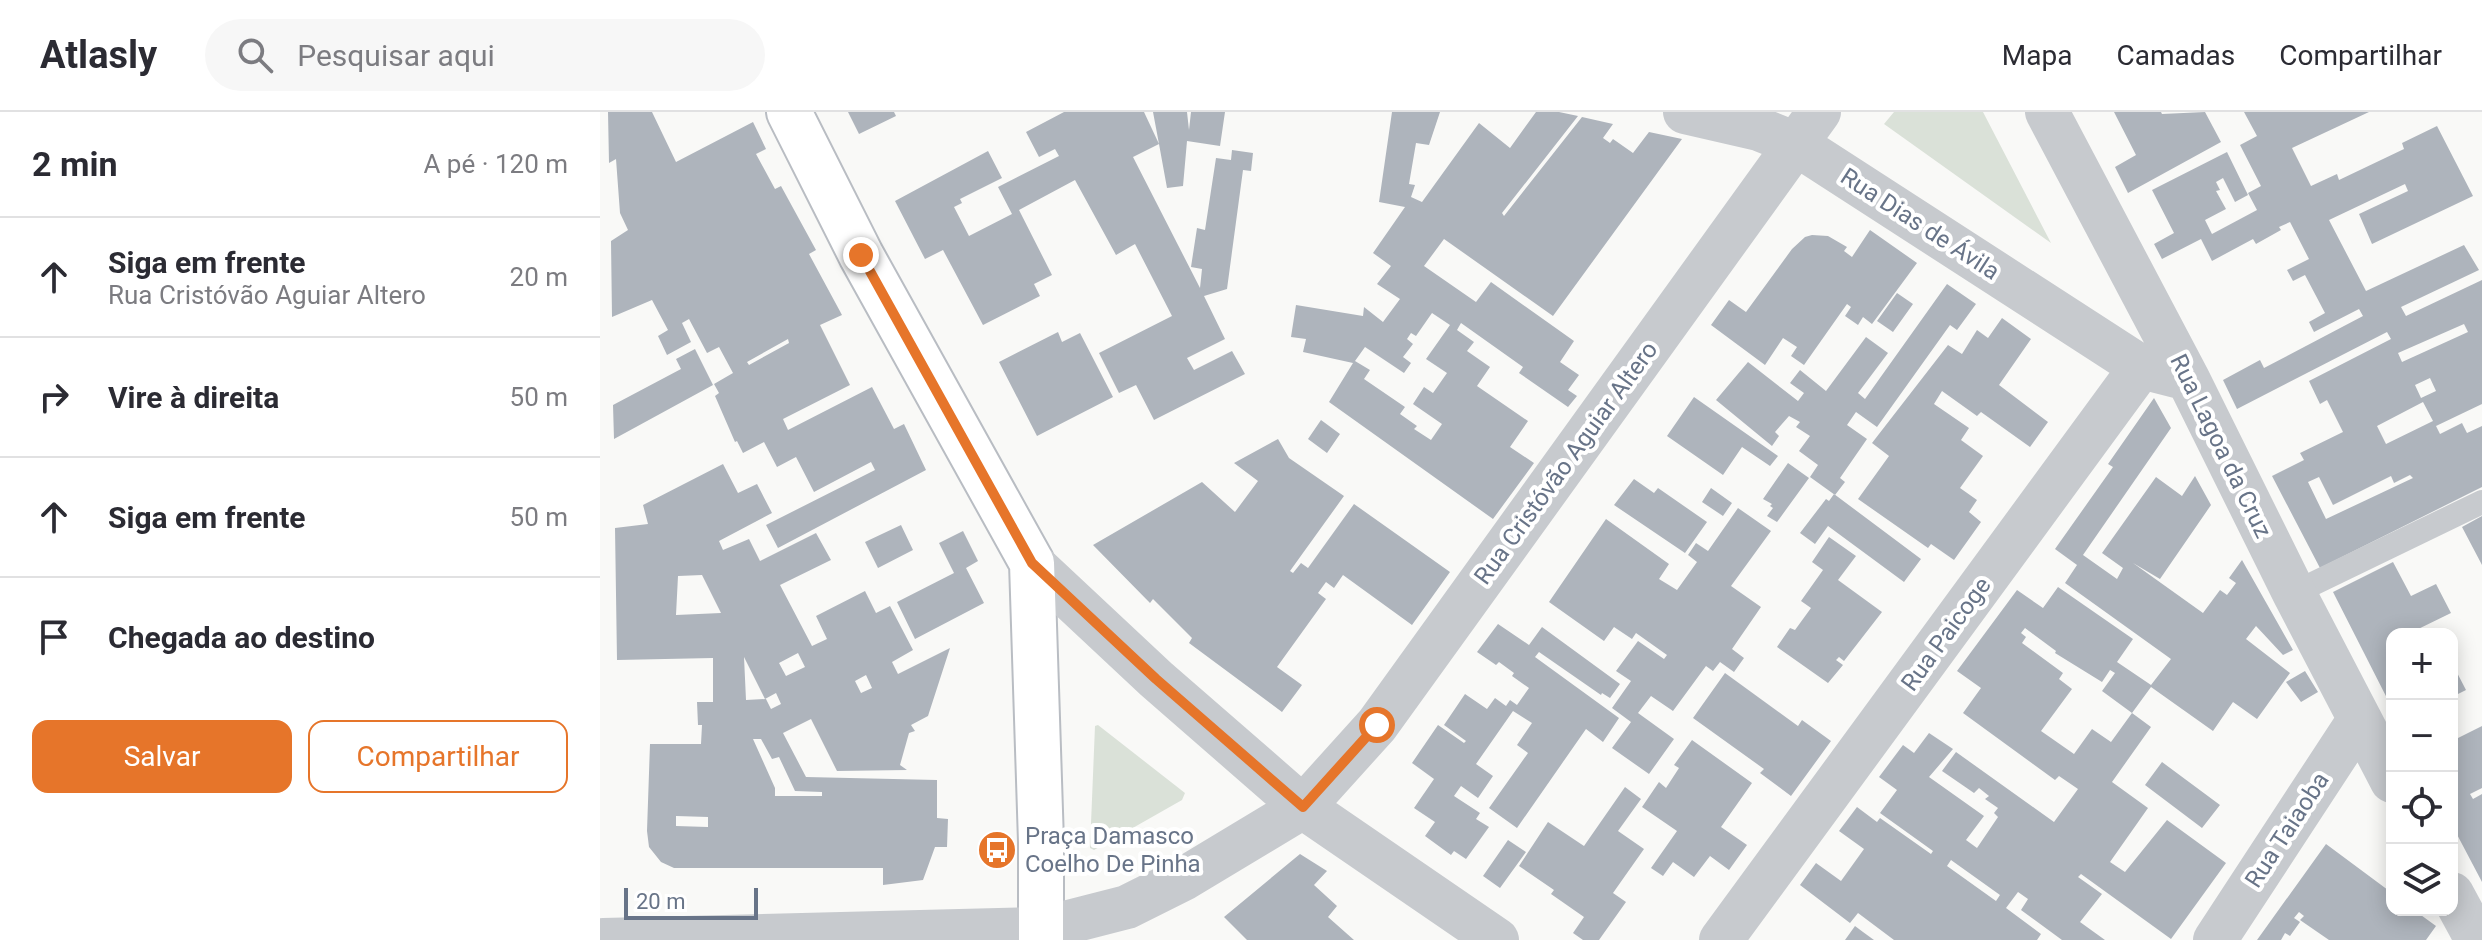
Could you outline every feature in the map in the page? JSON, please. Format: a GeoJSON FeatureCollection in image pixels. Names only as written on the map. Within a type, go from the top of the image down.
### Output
{"type":"FeatureCollection","features":[{"type":"Feature","properties":{"kind":"street"},"geometry":{"type":"LineString","coordinates":[[789,112],[861,255],[1032,563],[1156,679],[1303,807],[1497,940]]}},
{"type":"Feature","properties":{"kind":"street","name":"Rua Dias de Ávila"},"geometry":{"type":"LineString","coordinates":[[1685,112],[1747,126],[1808,128],[2141,367]]}},
{"type":"Feature","properties":{"kind":"street","name":"Rua Lagoa da Cruz"},"geometry":{"type":"LineString","coordinates":[[2047,112],[2188,379],[2387,772]]}},
{"type":"Feature","properties":{"kind":"street","name":"Rua Cristóvão Aguiar Altero"},"geometry":{"type":"LineString","coordinates":[[603,940],[1041,934],[1127,907],[1185,878],[1303,807],[1377,725],[1808,128]]}},
{"type":"Feature","properties":{"kind":"street"},"geometry":{"type":"LineString","coordinates":[[2141,367],[2188,379]]}},
{"type":"Feature","properties":{"kind":"street","name":"Rua Paicoge"},"geometry":{"type":"LineString","coordinates":[[1721,940],[2141,367]]}},
{"type":"Feature","properties":{"kind":"street"},"geometry":{"type":"LineString","coordinates":[[1032,563],[1041,934]]}},
{"type":"Feature","properties":{"kind":"street","name":"Rua Taiaoba"},"geometry":{"type":"LineString","coordinates":[[2215,940],[2359,720]]}},
{"type":"Feature","properties":{"kind":"street"},"geometry":{"type":"LineString","coordinates":[[2458,905],[2477,940]]}},
{"type":"Feature","properties":{"kind":"lane"},"geometry":{"type":"LineString","coordinates":[[2294,593],[2482,502]]}},
{"type":"Feature","properties":{"kind":"shaded area"},"geometry":{"type":"Polygon","coordinates":[[[1894,112],[1983,112],[2051,243],[1884,124],[1894,112]]]}},
{"type":"Feature","properties":{"kind":"shaded area"},"geometry":{"type":"Polygon","coordinates":[[[1098,725],[1185,793],[1182,800],[1094,850],[1090,848],[1095,726],[1098,725]]]}},
{"type":"Feature","properties":{"kind":"building"},"geometry":{"type":"Polygon","coordinates":[[[608,112],[652,112],[676,162],[753,122],[766,149],[756,154],[775,189],[781,186],[816,250],[809,254],[842,315],[820,325],[850,385],[783,419],[788,430],[872,387],[894,429],[904,424],[926,470],[778,548],[766,525],[875,470],[871,462],[814,492],[796,457],[777,467],[764,442],[743,453],[715,396],[719,393],[714,384],[733,373],[719,347],[707,353],[689,319],[682,323],[691,342],[667,355],[658,336],[668,330],[652,300],[612,317],[611,241],[628,230],[620,213],[616,159],[609,163],[608,112]],[[788,339],[747,362],[749,365],[789,343],[788,339]]]}},
{"type":"Feature","properties":{"kind":"building"},"geometry":{"type":"Polygon","coordinates":[[[848,112],[894,112],[896,116],[859,134],[848,112]]]}},
{"type":"Feature","properties":{"kind":"building"},"geometry":{"type":"Polygon","coordinates":[[[1064,112],[1144,112],[1159,144],[1133,157],[1200,288],[1202,269],[1191,267],[1197,228],[1205,230],[1216,158],[1231,160],[1232,150],[1253,153],[1251,171],[1243,170],[1227,289],[1204,296],[1225,339],[1187,358],[1194,370],[1232,351],[1245,374],[1154,420],[1136,385],[1119,393],[1099,353],[1172,316],[1135,244],[1116,255],[1075,180],[1019,210],[1052,275],[1034,284],[1040,296],[983,325],[943,250],[925,259],[895,201],[988,151],[1002,178],[960,199],[962,203],[954,207],[969,236],[1012,214],[998,187],[1059,156],[1055,149],[1039,157],[1026,132],[1064,112]]]}},
{"type":"Feature","properties":{"kind":"building"},"geometry":{"type":"Polygon","coordinates":[[[1153,112],[1187,112],[1189,130],[1191,112],[1225,112],[1220,146],[1187,141],[1183,186],[1167,188],[1153,112]]]}},
{"type":"Feature","properties":{"kind":"building"},"geometry":{"type":"Polygon","coordinates":[[[1392,112],[1440,112],[1429,145],[1416,143],[1409,184],[1415,185],[1411,197],[1422,202],[1479,123],[1510,148],[1536,112],[1578,116],[1502,213],[1504,216],[1582,117],[1613,124],[1603,138],[1610,143],[1613,139],[1633,153],[1649,132],[1682,139],[1553,316],[1444,239],[1424,266],[1476,302],[1491,282],[1574,341],[1560,362],[1579,375],[1568,390],[1577,396],[1568,407],[1519,373],[1523,367],[1461,323],[1457,330],[1474,342],[1467,351],[1490,367],[1477,386],[1528,421],[1510,447],[1534,463],[1493,519],[1329,402],[1353,363],[1303,352],[1306,339],[1291,337],[1296,305],[1363,316],[1364,307],[1383,322],[1400,299],[1377,284],[1391,266],[1373,253],[1405,207],[1379,202],[1392,112]],[[1432,313],[1416,336],[1411,333],[1407,339],[1413,344],[1403,357],[1411,363],[1404,373],[1365,347],[1355,361],[1370,370],[1364,379],[1405,407],[1400,414],[1417,426],[1414,429],[1431,440],[1442,424],[1413,404],[1424,387],[1433,393],[1447,373],[1426,359],[1450,325],[1432,313]]]}},
{"type":"Feature","properties":{"kind":"building"},"geometry":{"type":"Polygon","coordinates":[[[2114,112],[2205,112],[2221,142],[2128,193],[2115,167],[2136,155],[2114,112]]]}},
{"type":"Feature","properties":{"kind":"building"},"geometry":{"type":"Polygon","coordinates":[[[2244,112],[2369,112],[2292,148],[2311,186],[2337,174],[2339,180],[2404,149],[2402,143],[2437,126],[2473,196],[2372,244],[2359,214],[2408,191],[2405,184],[2329,220],[2366,291],[2464,245],[2479,270],[2401,307],[2406,316],[2482,280],[2482,404],[2436,426],[2440,434],[2462,423],[2467,433],[2482,426],[2482,487],[2320,568],[2272,476],[2304,460],[2300,453],[2343,432],[2327,400],[2320,404],[2309,381],[2391,339],[2387,332],[2237,409],[2223,380],[2260,360],[2264,368],[2363,316],[2359,309],[2314,332],[2309,322],[2325,313],[2305,275],[2293,281],[2287,270],[2309,259],[2290,222],[2256,244],[2253,239],[2212,261],[2201,239],[2162,259],[2154,244],[2174,233],[2152,190],[2227,152],[2248,195],[2235,202],[2223,178],[2216,182],[2220,190],[2216,191],[2226,209],[2205,220],[2212,234],[2257,210],[2248,193],[2261,186],[2240,145],[2257,136],[2244,112]],[[2464,324],[2398,353],[2402,362],[2468,332],[2464,324]],[[2430,378],[2415,385],[2421,398],[2436,391],[2430,378]],[[2423,402],[2377,426],[2386,444],[2433,421],[2423,402]],[[2410,475],[2394,483],[2391,476],[2333,505],[2319,477],[2308,482],[2326,519],[2413,478],[2410,475]]]}},
{"type":"Feature","properties":{"kind":"building"},"geometry":{"type":"Polygon","coordinates":[[[1870,230],[1917,263],[1872,324],[1863,317],[1858,325],[1845,316],[1851,307],[1847,304],[1804,365],[1791,356],[1797,347],[1783,338],[1765,365],[1711,325],[1729,300],[1746,312],[1792,249],[1805,237],[1828,236],[1847,247],[1844,251],[1852,257],[1870,230]]]}},
{"type":"Feature","properties":{"kind":"building"},"geometry":{"type":"Polygon","coordinates":[[[1947,284],[1976,304],[1957,330],[1950,325],[1877,427],[1856,412],[1847,425],[1867,439],[1840,478],[1845,482],[1835,495],[1810,477],[1818,465],[1799,451],[1810,436],[1796,427],[1800,422],[1789,416],[1775,432],[1779,436],[1772,446],[1716,400],[1748,362],[1798,401],[1804,393],[1790,383],[1800,370],[1826,391],[1866,337],[1888,353],[1858,393],[1865,399],[1947,284]]]}},
{"type":"Feature","properties":{"kind":"building"},"geometry":{"type":"Polygon","coordinates":[[[1897,293],[1913,304],[1893,332],[1877,321],[1897,293]]]}},
{"type":"Feature","properties":{"kind":"building"},"geometry":{"type":"Polygon","coordinates":[[[2002,318],[2031,339],[1999,385],[2048,422],[2030,447],[1981,412],[1977,416],[1942,391],[1934,404],[1969,428],[1961,440],[1983,456],[1960,488],[1977,500],[1969,512],[1981,522],[1954,560],[1931,544],[1928,548],[1858,499],[1889,456],[1872,443],[1948,345],[1962,354],[1977,330],[1988,338],[2002,318]]]}},
{"type":"Feature","properties":{"kind":"building"},"geometry":{"type":"Polygon","coordinates":[[[1058,332],[1062,342],[1080,333],[1113,397],[1037,436],[999,362],[1058,332]]]}},
{"type":"Feature","properties":{"kind":"building"},"geometry":{"type":"Polygon","coordinates":[[[695,349],[713,385],[614,439],[613,405],[681,369],[676,359],[695,349]]]}},
{"type":"Feature","properties":{"kind":"building"},"geometry":{"type":"Polygon","coordinates":[[[1694,397],[1778,456],[1770,466],[1742,447],[1723,475],[1667,436],[1694,397]]]}},
{"type":"Feature","properties":{"kind":"building"},"geometry":{"type":"Polygon","coordinates":[[[2154,398],[2171,428],[2083,555],[2117,579],[2123,568],[2102,553],[2156,477],[2182,496],[2195,476],[2211,505],[2160,579],[2133,563],[2203,613],[2220,590],[2227,595],[2236,583],[2229,578],[2242,560],[2293,650],[2283,655],[2256,626],[2246,639],[2290,673],[2257,719],[2233,702],[2213,731],[2151,687],[2132,713],[2151,727],[2112,782],[2148,808],[2110,862],[2125,872],[2167,820],[2226,863],[2171,939],[2081,874],[2078,877],[2102,894],[2080,922],[2105,940],[2062,940],[2021,910],[2028,899],[2018,892],[2006,908],[2041,934],[2037,940],[1894,940],[1858,913],[1850,923],[1800,885],[1816,863],[1841,881],[1864,849],[1839,831],[1857,807],[1877,822],[1880,818],[1931,854],[1933,851],[1880,813],[1897,790],[1879,777],[1903,745],[1914,753],[1929,733],[1953,749],[1929,777],[1984,816],[1966,840],[1977,848],[1998,817],[1994,813],[1998,808],[1985,799],[1989,796],[1979,788],[1974,793],[1942,771],[1956,752],[2054,822],[2078,789],[2059,776],[2055,780],[1963,713],[1981,688],[1957,671],[2017,590],[2043,608],[2058,587],[2133,639],[2117,662],[2151,685],[2171,659],[2065,583],[2077,565],[2055,549],[2113,467],[2108,464],[2154,398]],[[2025,628],[2021,633],[2026,637],[2022,643],[2063,673],[2059,679],[2072,689],[2041,731],[2074,754],[2092,729],[2111,742],[2132,713],[2102,691],[2115,673],[2110,670],[2102,682],[2055,653],[2025,628]],[[1951,860],[1947,866],[1996,901],[2000,895],[1951,860]]]}},
{"type":"Feature","properties":{"kind":"building"},"geometry":{"type":"Polygon","coordinates":[[[1321,420],[1340,434],[1327,453],[1308,439],[1321,420]]]}},
{"type":"Feature","properties":{"kind":"building"},"geometry":{"type":"Polygon","coordinates":[[[1278,439],[1289,458],[1344,496],[1290,571],[1293,573],[1301,563],[1308,568],[1354,504],[1450,572],[1412,625],[1343,575],[1334,588],[1326,582],[1318,593],[1326,599],[1277,667],[1302,685],[1282,712],[1189,643],[1192,638],[1153,599],[1150,603],[1093,545],[1202,482],[1235,512],[1258,481],[1234,463],[1278,439]]]}},
{"type":"Feature","properties":{"kind":"building"},"geometry":{"type":"Polygon","coordinates":[[[1788,463],[1809,478],[1777,522],[1767,516],[1773,508],[1763,499],[1788,463]]]}},
{"type":"Feature","properties":{"kind":"building"},"geometry":{"type":"Polygon","coordinates":[[[723,464],[738,493],[757,484],[772,513],[719,541],[723,550],[749,539],[760,561],[816,533],[831,560],[780,585],[812,646],[827,639],[816,616],[865,591],[876,613],[890,606],[913,650],[892,662],[898,674],[950,648],[928,716],[911,725],[915,731],[909,733],[900,765],[907,770],[837,771],[811,719],[783,733],[806,777],[937,780],[937,818],[948,819],[947,847],[935,847],[923,880],[883,885],[883,868],[674,868],[661,862],[649,847],[650,744],[701,744],[702,725],[698,725],[697,702],[713,702],[713,658],[617,660],[615,528],[648,524],[643,505],[723,464]],[[702,575],[678,576],[676,615],[721,613],[702,575]],[[798,653],[779,663],[786,676],[805,667],[798,653]],[[744,657],[746,700],[766,699],[771,709],[781,704],[776,693],[765,699],[744,657]],[[866,675],[855,681],[861,693],[872,688],[866,675]],[[753,739],[775,788],[775,796],[822,796],[822,792],[795,791],[779,757],[772,759],[761,739],[753,739]],[[676,816],[676,826],[708,827],[708,817],[676,816]]]}},
{"type":"Feature","properties":{"kind":"building"},"geometry":{"type":"Polygon","coordinates":[[[1634,479],[1654,493],[1658,488],[1707,522],[1685,553],[1614,505],[1634,479]]]}},
{"type":"Feature","properties":{"kind":"building"},"geometry":{"type":"Polygon","coordinates":[[[1711,488],[1732,503],[1723,516],[1702,502],[1711,488]]]}},
{"type":"Feature","properties":{"kind":"building"},"geometry":{"type":"Polygon","coordinates":[[[1834,494],[1921,559],[1904,582],[1828,526],[1815,544],[1800,533],[1826,499],[1829,501],[1834,494]]]}},
{"type":"Feature","properties":{"kind":"building"},"geometry":{"type":"Polygon","coordinates":[[[1738,508],[1771,531],[1731,586],[1761,607],[1732,649],[1744,658],[1734,672],[1720,662],[1713,671],[1706,666],[1673,711],[1651,696],[1638,713],[1674,739],[1649,774],[1612,748],[1631,722],[1612,708],[1631,681],[1616,671],[1638,641],[1664,659],[1667,655],[1636,633],[1632,639],[1614,627],[1604,641],[1549,602],[1606,519],[1669,564],[1659,579],[1677,590],[1697,562],[1688,555],[1696,543],[1708,551],[1738,508]]]}},
{"type":"Feature","properties":{"kind":"building"},"geometry":{"type":"Polygon","coordinates":[[[2482,516],[2482,565],[2462,527],[2482,516]]]}},
{"type":"Feature","properties":{"kind":"building"},"geometry":{"type":"Polygon","coordinates":[[[901,525],[913,550],[878,568],[865,542],[901,525]]]}},
{"type":"Feature","properties":{"kind":"building"},"geometry":{"type":"Polygon","coordinates":[[[963,531],[978,561],[966,568],[984,603],[915,639],[897,602],[954,573],[939,543],[963,531]]]}},
{"type":"Feature","properties":{"kind":"building"},"geometry":{"type":"Polygon","coordinates":[[[1829,537],[1856,556],[1838,580],[1882,612],[1844,661],[1839,657],[1836,660],[1843,665],[1828,683],[1777,647],[1790,628],[1795,630],[1811,608],[1801,601],[1823,570],[1812,562],[1829,537]]]}},
{"type":"Feature","properties":{"kind":"building"},"geometry":{"type":"Polygon","coordinates":[[[2393,562],[2411,596],[2436,584],[2451,613],[2420,628],[2386,628],[2386,696],[2333,592],[2393,562]]]}},
{"type":"Feature","properties":{"kind":"building"},"geometry":{"type":"Polygon","coordinates":[[[1498,624],[1529,645],[1542,627],[1620,684],[1610,698],[1539,652],[1535,657],[1619,718],[1603,742],[1586,729],[1517,828],[1489,808],[1528,753],[1517,745],[1532,723],[1513,711],[1476,764],[1493,776],[1478,798],[1461,786],[1454,796],[1480,813],[1476,819],[1489,827],[1466,859],[1454,851],[1451,855],[1425,836],[1435,822],[1414,808],[1434,779],[1412,763],[1438,725],[1464,743],[1466,741],[1444,725],[1465,694],[1487,709],[1495,698],[1506,706],[1510,700],[1517,705],[1529,688],[1499,662],[1496,665],[1477,652],[1498,624]]]}},
{"type":"Feature","properties":{"kind":"building"},"geometry":{"type":"Polygon","coordinates":[[[2305,671],[2318,692],[2301,702],[2286,682],[2305,671]]]}},
{"type":"Feature","properties":{"kind":"building"},"geometry":{"type":"Polygon","coordinates":[[[1725,673],[1798,726],[1802,720],[1831,741],[1791,796],[1760,773],[1764,769],[1693,718],[1725,673]]]}},
{"type":"Feature","properties":{"kind":"building"},"geometry":{"type":"Polygon","coordinates":[[[2458,675],[2466,690],[2458,694],[2458,675]]]}},
{"type":"Feature","properties":{"kind":"building"},"geometry":{"type":"Polygon","coordinates":[[[2482,726],[2482,788],[2470,794],[2473,799],[2482,794],[2482,882],[2458,836],[2458,738],[2482,726]]]}},
{"type":"Feature","properties":{"kind":"building"},"geometry":{"type":"Polygon","coordinates":[[[1692,740],[1752,783],[1721,827],[1747,845],[1729,870],[1710,856],[1694,877],[1673,862],[1663,876],[1651,868],[1677,831],[1642,807],[1659,782],[1666,788],[1679,768],[1674,765],[1692,740]]]}},
{"type":"Feature","properties":{"kind":"building"},"geometry":{"type":"Polygon","coordinates":[[[2162,762],[2220,805],[2202,828],[2145,785],[2162,762]]]}},
{"type":"Feature","properties":{"kind":"building"},"geometry":{"type":"Polygon","coordinates":[[[1625,787],[1641,799],[1618,831],[1644,849],[1613,893],[1626,902],[1599,940],[1583,940],[1573,933],[1584,917],[1551,894],[1554,890],[1519,866],[1548,822],[1584,846],[1625,787]]]}},
{"type":"Feature","properties":{"kind":"building"},"geometry":{"type":"Polygon","coordinates":[[[1508,840],[1526,852],[1500,888],[1483,876],[1508,840]]]}},
{"type":"Feature","properties":{"kind":"building"},"geometry":{"type":"Polygon","coordinates":[[[2326,844],[2386,889],[2386,916],[2422,916],[2436,926],[2426,940],[2329,940],[2300,920],[2304,916],[2299,912],[2294,918],[2300,922],[2290,936],[2285,933],[2281,940],[2257,940],[2326,844]]]}},
{"type":"Feature","properties":{"kind":"building"},"geometry":{"type":"Polygon","coordinates":[[[1300,854],[1327,871],[1314,885],[1337,906],[1328,917],[1354,940],[1247,940],[1224,917],[1300,854]]]}},
{"type":"Feature","properties":{"kind":"building"},"geometry":{"type":"Polygon","coordinates":[[[1855,926],[1863,932],[1874,940],[1845,940],[1855,926]]]}},
{"type":"Feature","properties":{"kind":"place","name":"Praça Damasco Coelho De Pinha"},"geometry":{"type":"Point","coordinates":[997,850]}},
{"type":"Feature","properties":{"kind":"route"},"geometry":{"type":"LineString","coordinates":[[861,255],[1032,563],[1156,679],[1303,807],[1377,725]]}}]}
